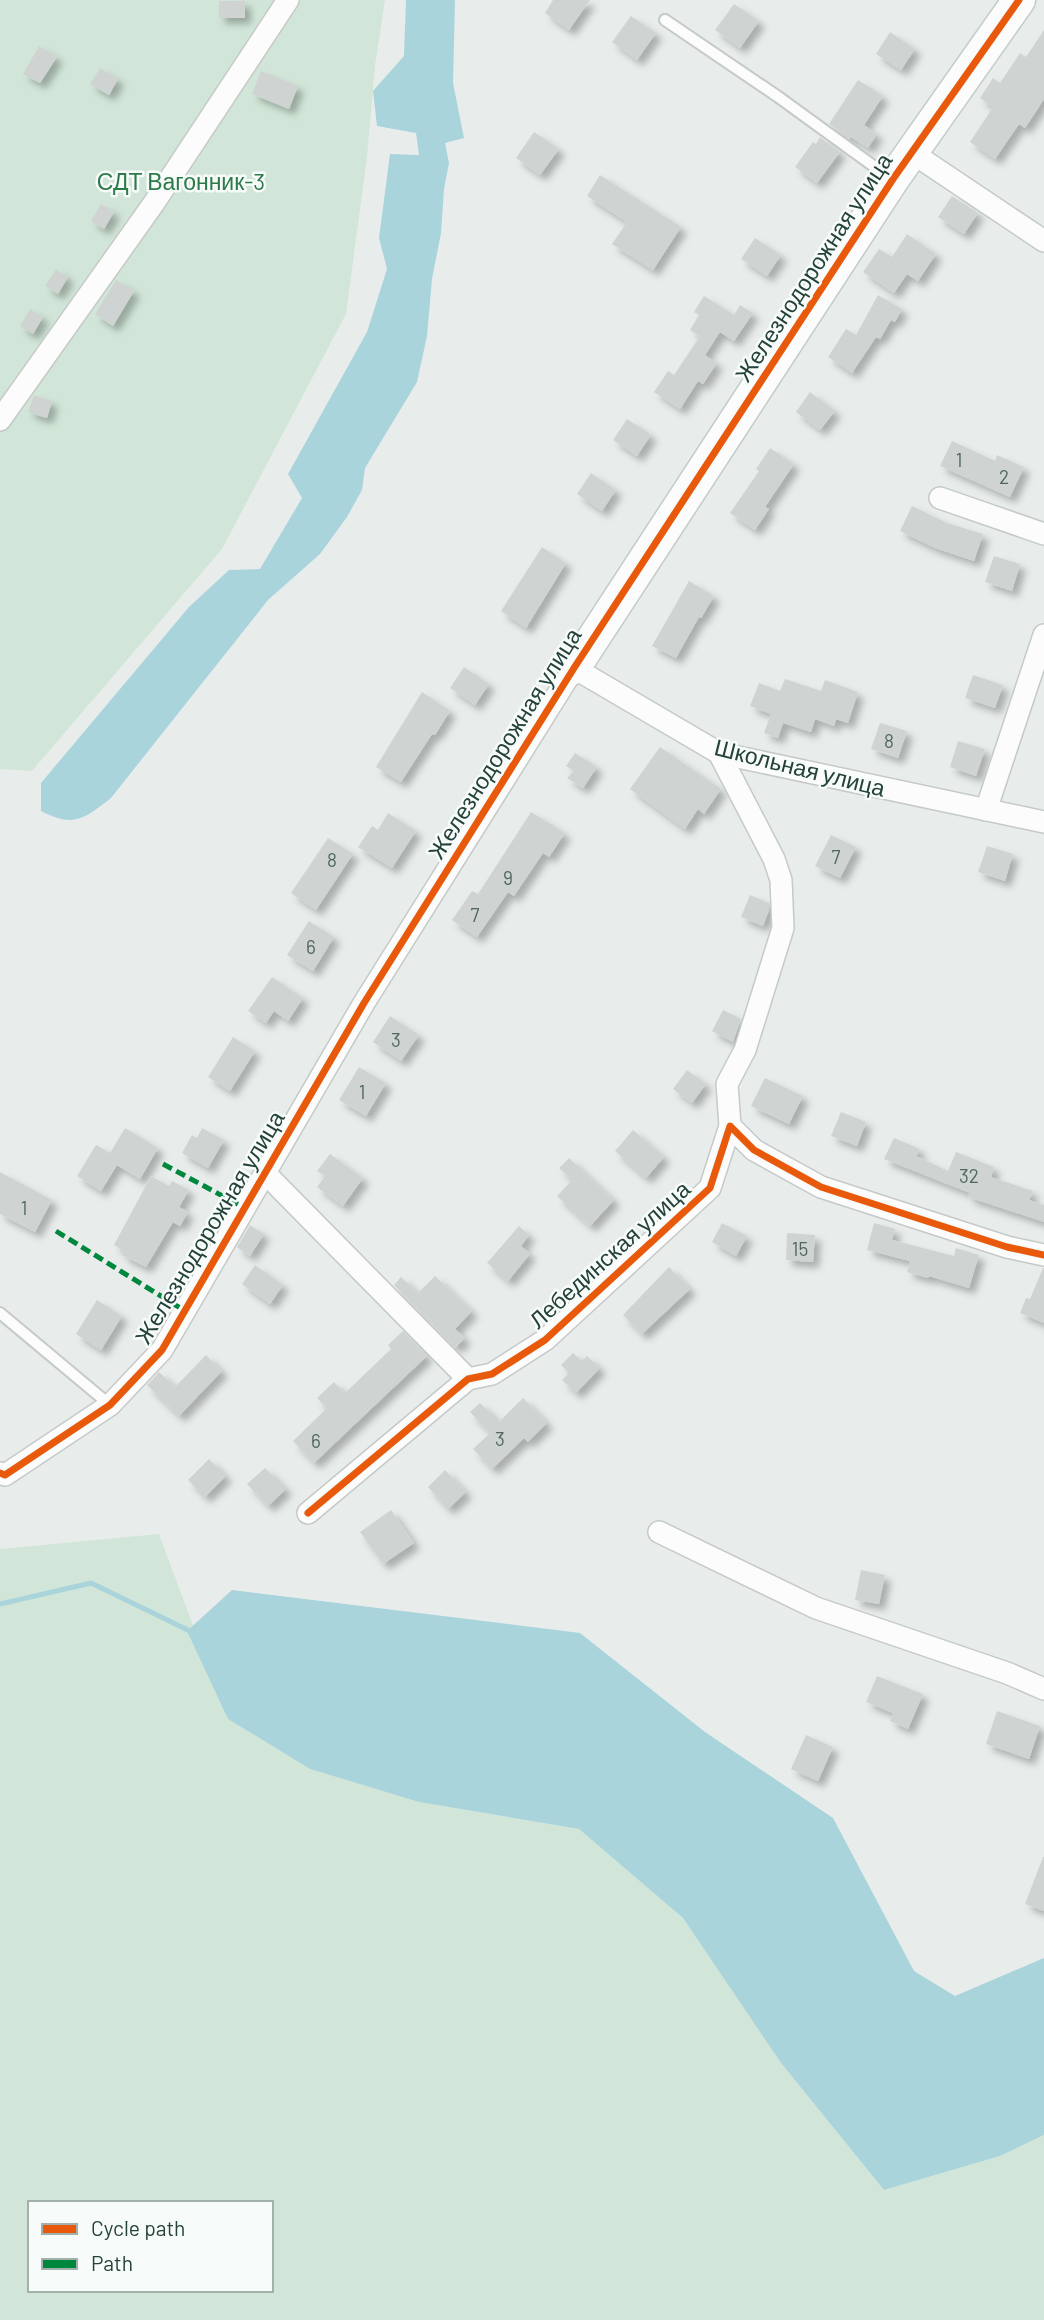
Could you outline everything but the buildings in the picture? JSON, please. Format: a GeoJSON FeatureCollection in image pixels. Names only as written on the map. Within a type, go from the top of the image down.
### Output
{"type":"FeatureCollection","features":[{"type":"Feature","properties":{"kind":"street"},"geometry":{"type":"LineString","coordinates":[[0,420],[154,203],[288,0]]}},
{"type":"Feature","properties":{"kind":"street","name":"Железнодорожная улица"},"geometry":{"type":"LineString","coordinates":[[0,1473],[5,1475],[110,1405],[162,1350],[364,1003],[574,668],[892,179],[1019,0]]}},
{"type":"Feature","properties":{"kind":"street"},"geometry":{"type":"LineString","coordinates":[[911,152],[1044,241]]}},
{"type":"Feature","properties":{"kind":"street"},"geometry":{"type":"LineString","coordinates":[[940,498],[1044,534]]}},
{"type":"Feature","properties":{"kind":"street"},"geometry":{"type":"LineString","coordinates":[[986,810],[1044,635]]}},
{"type":"Feature","properties":{"kind":"street","name":"Школьная улица"},"geometry":{"type":"LineString","coordinates":[[574,668],[719,752],[1044,822]]}},
{"type":"Feature","properties":{"kind":"street"},"geometry":{"type":"LineString","coordinates":[[719,752],[774,859],[782,892],[783,928],[745,1050],[727,1084],[730,1126],[754,1150],[821,1187],[1007,1247],[1044,1255]]}},
{"type":"Feature","properties":{"kind":"street","name":"Лебединская улица"},"geometry":{"type":"LineString","coordinates":[[308,1513],[468,1379],[492,1374],[545,1340],[710,1188],[730,1126]]}},
{"type":"Feature","properties":{"kind":"street"},"geometry":{"type":"LineString","coordinates":[[265,1173],[468,1379]]}},
{"type":"Feature","properties":{"kind":"street"},"geometry":{"type":"LineString","coordinates":[[659,1532],[816,1608],[1044,1689]]}},
{"type":"Feature","properties":{"kind":"lane"},"geometry":{"type":"LineString","coordinates":[[666,20],[892,179]]}},
{"type":"Feature","properties":{"kind":"lane"},"geometry":{"type":"LineString","coordinates":[[0,1313],[110,1405]]}},
{"type":"Feature","properties":{"kind":"green space","name":"СДТ Вагонник-3"},"geometry":{"type":"Polygon","coordinates":[[[0,0],[385,0],[346,314],[222,549],[32,771],[0,769],[0,0]]]}},
{"type":"Feature","properties":{"kind":"green space"},"geometry":{"type":"Polygon","coordinates":[[[159,1534],[228,1719],[310,1769],[419,1802],[579,1829],[683,1918],[781,2063],[884,2190],[1000,2156],[1044,2135],[1044,2320],[0,2320],[0,1549],[159,1534]]]}},
{"type":"Feature","properties":{"kind":"water"},"geometry":{"type":"Polygon","coordinates":[[[406,0],[455,0],[453,83],[464,138],[445,143],[449,163],[441,233],[432,279],[427,336],[417,382],[365,468],[362,490],[347,517],[320,554],[268,600],[111,798],[78,819],[52,816],[41,811],[41,783],[189,607],[229,570],[260,569],[302,498],[288,474],[367,332],[387,269],[379,238],[390,154],[419,155],[416,133],[377,126],[373,91],[404,56],[406,0]]]}},
{"type":"Feature","properties":{"kind":"water"},"geometry":{"type":"Polygon","coordinates":[[[232,1590],[580,1633],[705,1732],[833,1818],[914,1971],[955,1996],[1044,1958],[1044,2135],[1000,2156],[884,2190],[781,2063],[683,1918],[579,1829],[419,1802],[310,1769],[228,1719],[187,1631],[232,1590]]]}},
{"type":"Feature","properties":{"kind":"waterway"},"geometry":{"type":"LineString","coordinates":[[0,1604],[91,1583],[192,1632]]}},
{"type":"Feature","properties":{"kind":"marked path"},"geometry":{"type":"LineString","coordinates":[[163,1164],[245,1208]]}},
{"type":"Feature","properties":{"kind":"marked path"},"geometry":{"type":"LineString","coordinates":[[56,1231],[185,1311]]}},
{"type":"Feature","properties":{"kind":"cycle path"},"geometry":{"type":"LineString","coordinates":[[0,1473],[5,1475],[110,1405],[162,1350],[364,1003],[574,668],[893,179],[1019,0]]}},
{"type":"Feature","properties":{"kind":"cycle path"},"geometry":{"type":"LineString","coordinates":[[308,1513],[468,1379],[492,1374],[545,1340],[710,1188],[730,1126],[754,1150],[821,1187],[1007,1247],[1044,1255]]}}]}
